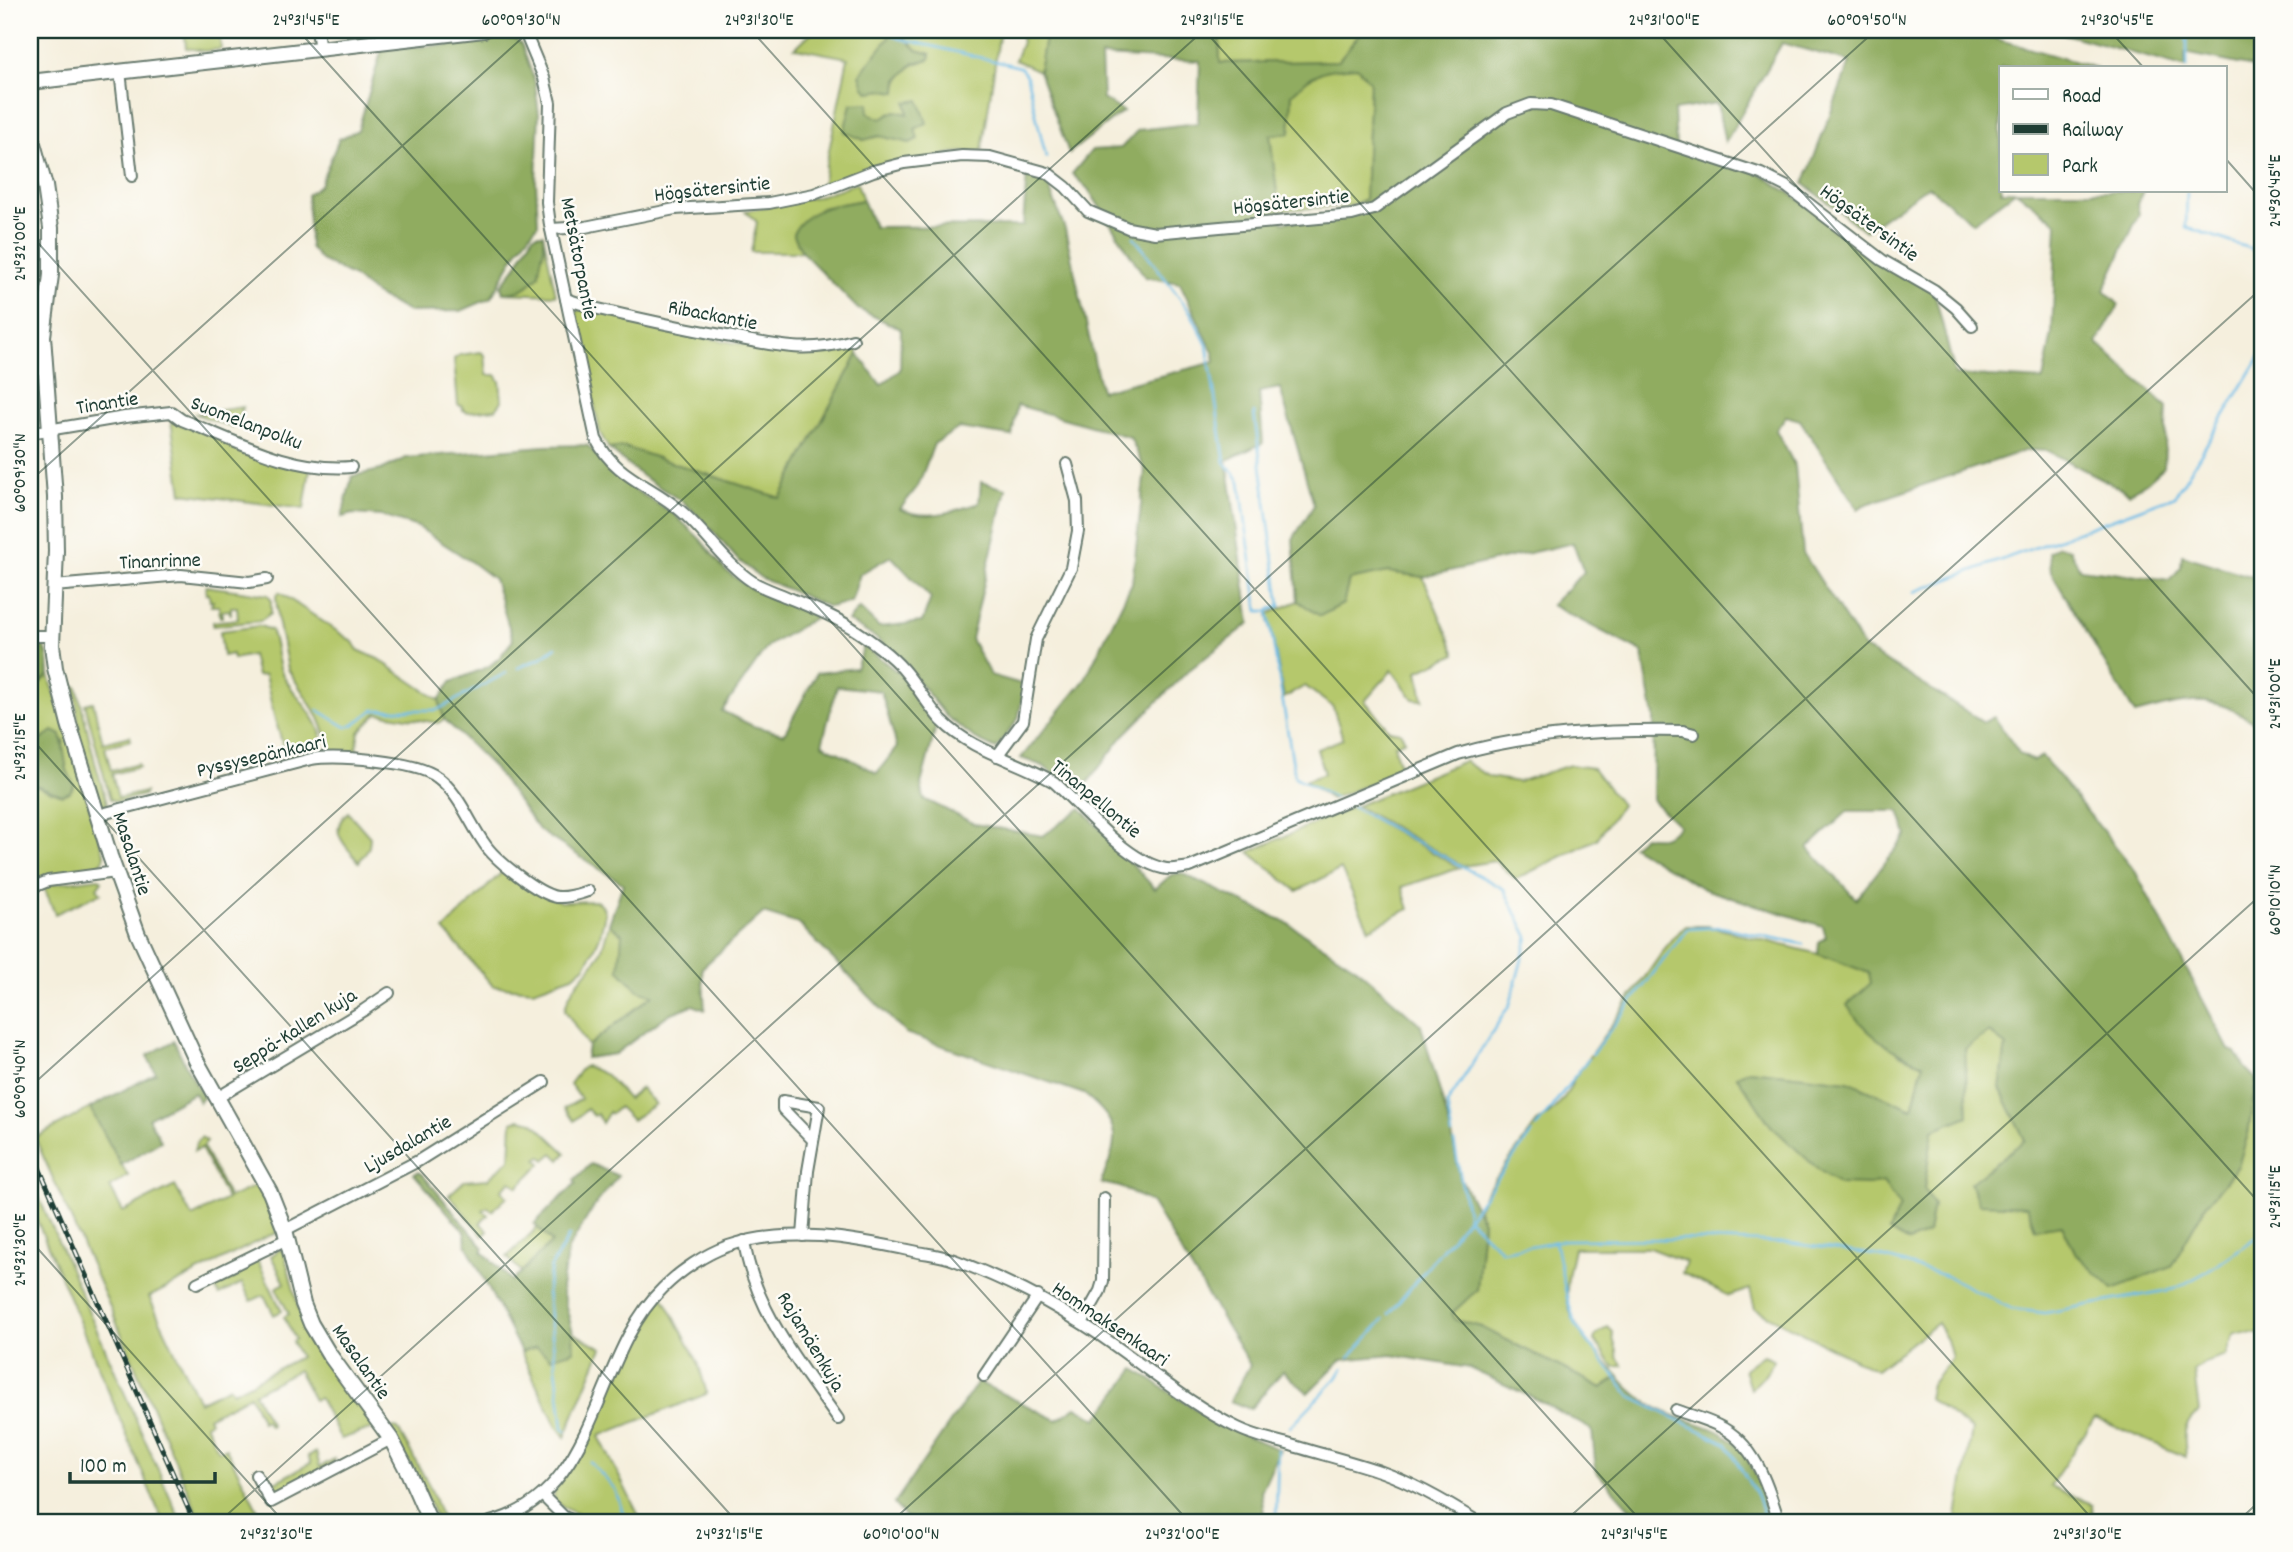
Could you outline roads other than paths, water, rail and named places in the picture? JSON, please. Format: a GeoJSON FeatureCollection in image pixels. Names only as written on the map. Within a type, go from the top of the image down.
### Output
{"type":"FeatureCollection","features":[{"type":"Feature","properties":{"kind":"street"},"geometry":{"type":"LineString","coordinates":[[317,30],[320,50]]}},
{"type":"Feature","properties":{"kind":"street"},"geometry":{"type":"LineString","coordinates":[[30,82],[484,30]]}},
{"type":"Feature","properties":{"kind":"street","name":"Metsätorpantie"},"geometry":{"type":"LineString","coordinates":[[524,30],[544,78],[550,103],[547,202],[551,229],[596,439],[603,452]]}},
{"type":"Feature","properties":{"kind":"street"},"geometry":{"type":"LineString","coordinates":[[120,71],[132,176]]}},
{"type":"Feature","properties":{"kind":"street","name":"Högsätersintie"},"geometry":{"type":"LineString","coordinates":[[551,229],[585,227],[675,208],[769,204],[814,194],[873,171],[904,163],[962,156],[990,157],[1048,173],[1066,187],[1088,211],[1128,228],[1155,233],[1352,215],[1374,209],[1507,113],[1531,104],[1551,105],[1761,174],[1787,187],[1882,260],[1934,290],[1972,326]]}},
{"type":"Feature","properties":{"kind":"street","name":"Masalantie"},"geometry":{"type":"LineString","coordinates":[[30,133],[44,186],[51,228],[51,275],[44,336],[55,507],[52,636],[61,694],[138,934],[196,1060],[262,1175],[286,1234],[303,1304],[311,1324],[329,1354],[391,1439],[430,1522]]}},
{"type":"Feature","properties":{"kind":"street","name":"Ribackantie"},"geometry":{"type":"LineString","coordinates":[[566,299],[594,308],[769,345],[829,347],[853,340]]}},
{"type":"Feature","properties":{"kind":"street","name":"Tinantie"},"geometry":{"type":"LineString","coordinates":[[30,433],[171,412]]}},
{"type":"Feature","properties":{"kind":"street","name":"Suomelanpolku"},"geometry":{"type":"LineString","coordinates":[[171,412],[182,420],[286,461],[323,468],[351,467]]}},
{"type":"Feature","properties":{"kind":"street","name":"Tinanpellontie"},"geometry":{"type":"LineString","coordinates":[[603,452],[635,482],[679,509],[705,534],[730,565],[755,583],[837,619],[874,643],[906,672],[942,720],[965,738],[997,756],[1054,782],[1137,857],[1161,868],[1174,870],[1190,867],[1458,754],[1488,745],[1612,732],[1683,731],[1693,734]]}},
{"type":"Feature","properties":{"kind":"street"},"geometry":{"type":"LineString","coordinates":[[997,756],[1023,721],[1036,639],[1071,568],[1077,531],[1077,501],[1068,464]]}},
{"type":"Feature","properties":{"kind":"street","name":"Tinanrinne"},"geometry":{"type":"LineString","coordinates":[[54,586],[181,575],[249,582],[267,579]]}},
{"type":"Feature","properties":{"kind":"street"},"geometry":{"type":"LineString","coordinates":[[30,636],[52,636]]}},
{"type":"Feature","properties":{"kind":"street","name":"Pyssysepänkaari"},"geometry":{"type":"LineString","coordinates":[[98,815],[311,759],[340,757],[393,765],[425,770],[437,777],[452,792],[492,854],[541,890],[555,897],[570,897],[588,891]]}},
{"type":"Feature","properties":{"kind":"street"},"geometry":{"type":"LineString","coordinates":[[31,888],[48,881],[116,872]]}},
{"type":"Feature","properties":{"kind":"street","name":"Seppä-Kallen kuja"},"geometry":{"type":"LineString","coordinates":[[217,1098],[389,993]]}},
{"type":"Feature","properties":{"kind":"street","name":"Ljusdalantie"},"geometry":{"type":"LineString","coordinates":[[197,1283],[418,1161],[544,1082]]}},
{"type":"Feature","properties":{"kind":"street"},"geometry":{"type":"LineString","coordinates":[[803,1236],[813,1140]]}},
{"type":"Feature","properties":{"kind":"street"},"geometry":{"type":"LineString","coordinates":[[1082,1323],[1104,1281],[1104,1198]]}},
{"type":"Feature","properties":{"kind":"street","name":"Hommaksenkaari"},"geometry":{"type":"LineString","coordinates":[[542,1495],[557,1479],[591,1423],[616,1359],[638,1317],[663,1288],[681,1273],[725,1247],[762,1237],[803,1236],[879,1243],[951,1259],[1038,1296],[1082,1323],[1180,1395],[1240,1429],[1384,1473],[1449,1504],[1478,1522]]}},
{"type":"Feature","properties":{"kind":"street","name":"Rajamäenkuja"},"geometry":{"type":"LineString","coordinates":[[744,1241],[751,1272],[775,1327],[838,1419]]}},
{"type":"Feature","properties":{"kind":"street"},"geometry":{"type":"LineString","coordinates":[[984,1376],[1038,1296]]}},
{"type":"Feature","properties":{"kind":"street"},"geometry":{"type":"LineString","coordinates":[[1676,1410],[1719,1426],[1742,1441],[1766,1479],[1779,1522]]}},
{"type":"Feature","properties":{"kind":"street"},"geometry":{"type":"LineString","coordinates":[[256,1475],[271,1502],[391,1439]]}},
{"type":"Feature","properties":{"kind":"street"},"geometry":{"type":"LineString","coordinates":[[490,1522],[516,1511],[542,1495],[564,1517],[577,1522]]}},
{"type":"Feature","properties":{"kind":"street"},"geometry":{"type":"LineString","coordinates":[[883,1522],[902,1522]]}},
{"type":"Feature","properties":{"kind":"waterway"},"geometry":{"type":"LineString","coordinates":[[888,30],[898,38],[1020,67],[1027,77],[1046,157]]}},
{"type":"Feature","properties":{"kind":"waterway"},"geometry":{"type":"LineString","coordinates":[[2187,30],[2187,66]]}},
{"type":"Feature","properties":{"kind":"waterway"},"geometry":{"type":"LineString","coordinates":[[2187,192],[2186,227],[2263,253]]}},
{"type":"Feature","properties":{"kind":"waterway"},"geometry":{"type":"LineString","coordinates":[[1134,237],[1191,313],[1207,345],[1225,462],[1240,481],[1258,611],[1268,611],[1295,777],[1335,798]]}},
{"type":"Feature","properties":{"kind":"waterway"},"geometry":{"type":"LineString","coordinates":[[1914,592],[2175,496],[2263,352]]}},
{"type":"Feature","properties":{"kind":"waterway"},"geometry":{"type":"LineString","coordinates":[[1254,413],[1280,606],[1269,610]]}},
{"type":"Feature","properties":{"kind":"waterway"},"geometry":{"type":"LineString","coordinates":[[518,668],[541,658],[556,647]]}},
{"type":"Feature","properties":{"kind":"waterway"},"geometry":{"type":"LineString","coordinates":[[318,710],[346,727],[373,710],[437,710],[506,673]]}},
{"type":"Feature","properties":{"kind":"waterway"},"geometry":{"type":"LineString","coordinates":[[1352,807],[1504,889],[1528,937],[1510,1004],[1447,1104],[1452,1135]]}},
{"type":"Feature","properties":{"kind":"waterway"},"geometry":{"type":"LineString","coordinates":[[1592,1054],[1687,929],[1721,927],[1803,944]]}},
{"type":"Feature","properties":{"kind":"waterway"},"geometry":{"type":"LineString","coordinates":[[1536,1128],[1588,1059]]}},
{"type":"Feature","properties":{"kind":"waterway"},"geometry":{"type":"LineString","coordinates":[[1389,1314],[1468,1218],[1532,1133]]}},
{"type":"Feature","properties":{"kind":"waterway"},"geometry":{"type":"LineString","coordinates":[[1454,1142],[1468,1218],[1502,1251],[1564,1240],[1682,1239],[1789,1243],[1875,1255],[1949,1277],[2012,1309],[2045,1313],[2175,1289],[2263,1235]]}},
{"type":"Feature","properties":{"kind":"waterway"},"geometry":{"type":"LineString","coordinates":[[566,1431],[563,1428],[547,1291],[551,1267],[569,1236]]}},
{"type":"Feature","properties":{"kind":"waterway"},"geometry":{"type":"LineString","coordinates":[[1555,1242],[1576,1326],[1631,1397],[1726,1443],[1757,1496],[1766,1522]]}},
{"type":"Feature","properties":{"kind":"waterway"},"geometry":{"type":"LineString","coordinates":[[1349,1358],[1384,1319]]}},
{"type":"Feature","properties":{"kind":"waterway"},"geometry":{"type":"LineString","coordinates":[[1290,1427],[1337,1378],[1343,1368]]}},
{"type":"Feature","properties":{"kind":"waterway"},"geometry":{"type":"LineString","coordinates":[[1276,1522],[1278,1450]]}},
{"type":"Feature","properties":{"kind":"waterway"},"geometry":{"type":"LineString","coordinates":[[590,1462],[615,1489],[624,1516]]}},
{"type":"Feature","properties":{"kind":"railway"},"geometry":{"type":"LineString","coordinates":[[30,1147],[194,1522]]}}]}
